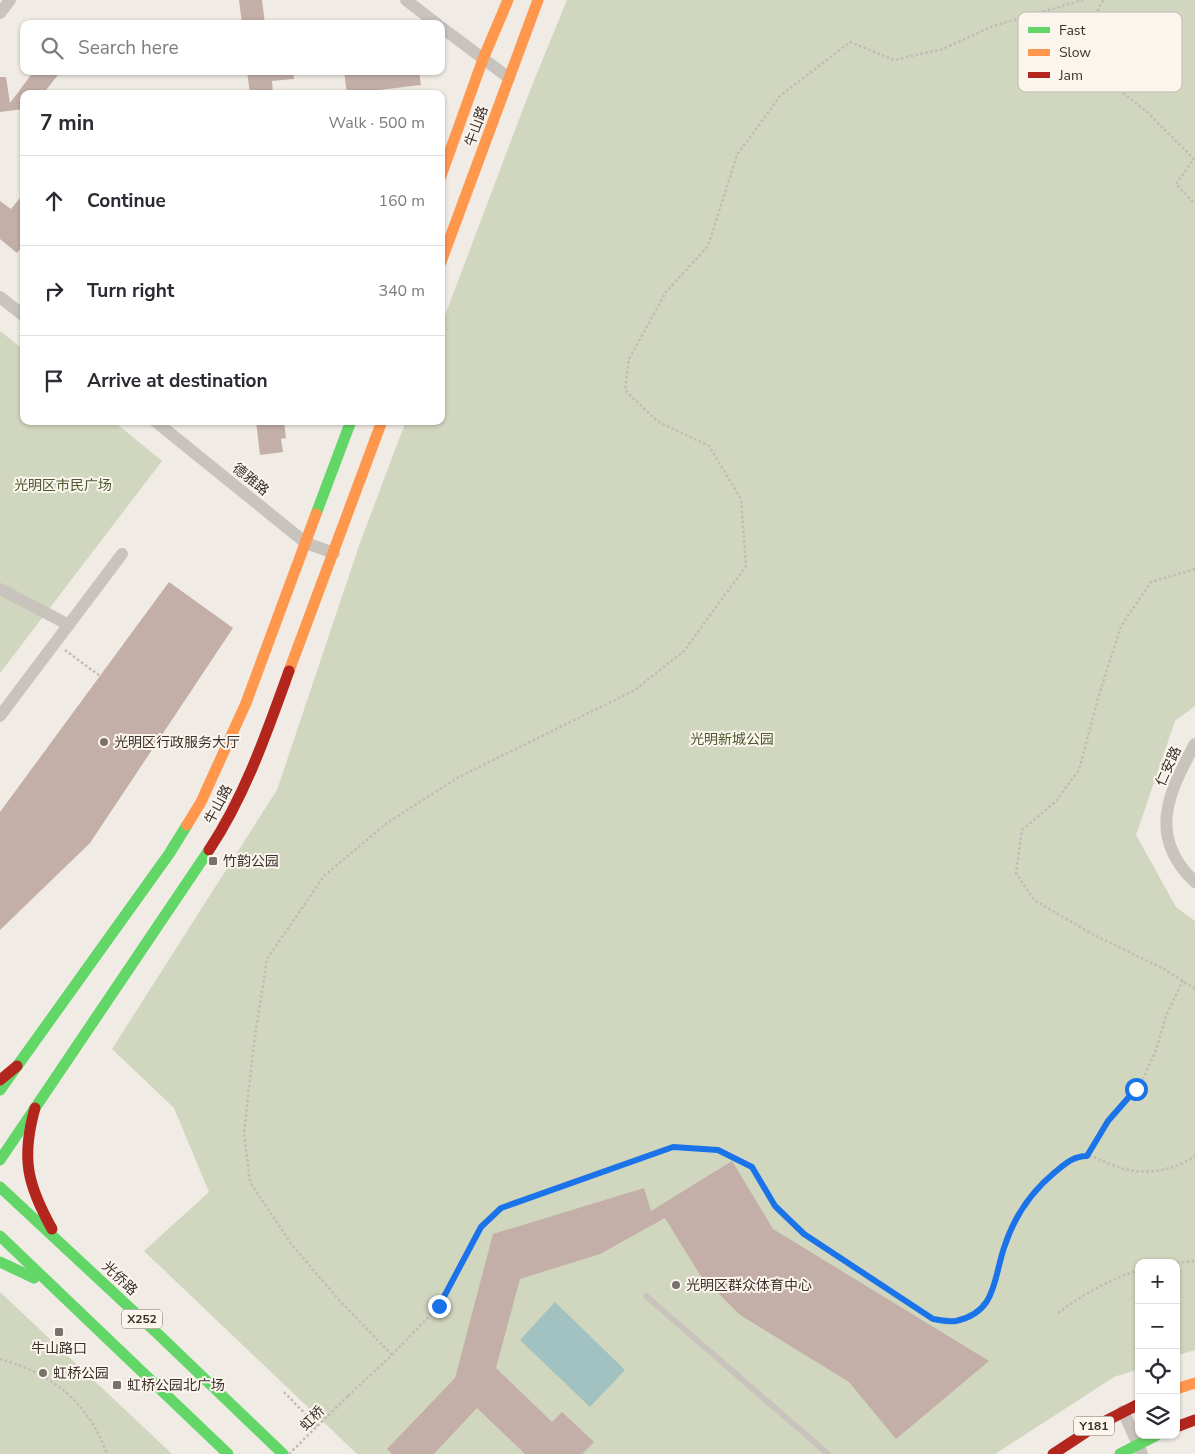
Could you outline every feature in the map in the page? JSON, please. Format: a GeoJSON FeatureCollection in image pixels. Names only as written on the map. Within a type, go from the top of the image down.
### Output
{"type":"FeatureCollection","features":[{"type":"Feature","properties":{"kind":"street"},"geometry":{"type":"LineString","coordinates":[[0,13],[10,0]]}},
{"type":"Feature","properties":{"kind":"street"},"geometry":{"type":"LineString","coordinates":[[406,0],[432,20]]}},
{"type":"Feature","properties":{"kind":"street","name":"牛山路"},"geometry":{"type":"LineString","coordinates":[[445,165],[483,59],[508,0]]}},
{"type":"Feature","properties":{"kind":"street","name":"牛山路"},"geometry":{"type":"LineString","coordinates":[[445,251],[538,0]]}},
{"type":"Feature","properties":{"kind":"street"},"geometry":{"type":"LineString","coordinates":[[445,30],[510,78]]}},
{"type":"Feature","properties":{"kind":"street"},"geometry":{"type":"LineString","coordinates":[[0,297],[20,313]]}},
{"type":"Feature","properties":{"kind":"street","name":"德雅路"},"geometry":{"type":"LineString","coordinates":[[160,425],[306,543],[334,552]]}},
{"type":"Feature","properties":{"kind":"street","name":"牛山路"},"geometry":{"type":"LineString","coordinates":[[0,1090],[169,854],[201,802],[246,703],[350,425]]}},
{"type":"Feature","properties":{"kind":"street","name":"牛山路"},"geometry":{"type":"LineString","coordinates":[[0,1160],[220,832],[251,770],[381,425]]}},
{"type":"Feature","properties":{"kind":"street"},"geometry":{"type":"LineString","coordinates":[[1,712],[56,643],[122,554]]}},
{"type":"Feature","properties":{"kind":"street"},"geometry":{"type":"LineString","coordinates":[[0,589],[69,625]]}},
{"type":"Feature","properties":{"kind":"street","name":"仁安路"},"geometry":{"type":"LineString","coordinates":[[1195,744],[1174,785],[1169,802],[1167,835],[1170,850],[1184,872],[1195,882]]}},
{"type":"Feature","properties":{"kind":"street"},"geometry":{"type":"LineString","coordinates":[[221,761],[238,755],[247,761],[251,770]]}},
{"type":"Feature","properties":{"kind":"street"},"geometry":{"type":"LineString","coordinates":[[0,1080],[17,1066]]}},
{"type":"Feature","properties":{"kind":"street"},"geometry":{"type":"LineString","coordinates":[[35,1108],[27,1141],[27,1173],[44,1217],[60,1243]]}},
{"type":"Feature","properties":{"kind":"street","name":"光侨路"},"geometry":{"type":"LineString","coordinates":[[0,1187],[283,1454]]}},
{"type":"Feature","properties":{"kind":"street","name":"X252"},"geometry":{"type":"LineString","coordinates":[[0,1236],[228,1454]]}},
{"type":"Feature","properties":{"kind":"street"},"geometry":{"type":"LineString","coordinates":[[0,1262],[36,1279],[68,1301]]}},
{"type":"Feature","properties":{"kind":"street"},"geometry":{"type":"LineString","coordinates":[[1180,1388],[1195,1383]]}},
{"type":"Feature","properties":{"kind":"street","name":"Y181"},"geometry":{"type":"LineString","coordinates":[[1053,1454],[1088,1430],[1123,1410],[1135,1406]]}},
{"type":"Feature","properties":{"kind":"street"},"geometry":{"type":"LineString","coordinates":[[1123,1410],[1139,1449]]}},
{"type":"Feature","properties":{"kind":"street"},"geometry":{"type":"LineString","coordinates":[[1180,1426],[1195,1420]]}},
{"type":"Feature","properties":{"kind":"street","name":"Y181"},"geometry":{"type":"LineString","coordinates":[[1120,1454],[1139,1449],[1152,1439]]}},
{"type":"Feature","properties":{"kind":"lane"},"geometry":{"type":"LineString","coordinates":[[646,1296],[828,1454]]}},
{"type":"Feature","properties":{"kind":"path"},"geometry":{"type":"LineString","coordinates":[[1041,12],[1083,0]]}},
{"type":"Feature","properties":{"kind":"path"},"geometry":{"type":"LineString","coordinates":[[1097,12],[1103,0]]}},
{"type":"Feature","properties":{"kind":"path"},"geometry":{"type":"LineString","coordinates":[[392,1354],[340,1300],[292,1245],[250,1182],[244,1133],[254,1043],[267,959],[324,876],[387,823],[459,777],[635,690],[684,651],[746,566],[741,499],[709,446],[657,421],[625,390],[628,359],[666,292],[708,246],[737,155],[780,96],[850,42],[894,60],[943,49],[993,26],[1018,19]]}},
{"type":"Feature","properties":{"kind":"path"},"geometry":{"type":"LineString","coordinates":[[1122,92],[1148,113],[1194,159],[1176,184],[1195,204]]}},
{"type":"Feature","properties":{"kind":"path"},"geometry":{"type":"LineString","coordinates":[[1195,568],[1151,582],[1121,626],[1098,698],[1079,770],[1055,802],[1022,830],[1016,872],[1034,900],[1092,934],[1164,969],[1195,989]]}},
{"type":"Feature","properties":{"kind":"path"},"geometry":{"type":"LineString","coordinates":[[56,643],[100,676]]}},
{"type":"Feature","properties":{"kind":"path"},"geometry":{"type":"LineString","coordinates":[[1183,980],[1166,1016],[1156,1050],[1144,1077],[1108,1121],[1087,1156],[1122,1169],[1146,1172],[1170,1168],[1195,1156]]}},
{"type":"Feature","properties":{"kind":"path","name":"虹桥"},"geometry":{"type":"LineString","coordinates":[[289,1454],[439,1306],[481,1227],[501,1208],[673,1147],[718,1150],[752,1167],[775,1206],[804,1234],[933,1319],[955,1321],[976,1313],[991,1296],[1009,1233],[1032,1196],[1041,1185],[1068,1161],[1087,1156]]}},
{"type":"Feature","properties":{"kind":"path"},"geometry":{"type":"LineString","coordinates":[[1180,1262],[1195,1261]]}},
{"type":"Feature","properties":{"kind":"path"},"geometry":{"type":"LineString","coordinates":[[1058,1314],[1072,1302],[1104,1283],[1135,1271]]}},
{"type":"Feature","properties":{"kind":"path"},"geometry":{"type":"LineString","coordinates":[[0,1359],[40,1374],[67,1394],[91,1420],[107,1454]]}},
{"type":"Feature","properties":{"kind":"path"},"geometry":{"type":"LineString","coordinates":[[284,1392],[318,1426]]}},
{"type":"Feature","properties":{"kind":"green space","name":"光明新城公园"},"geometry":{"type":"Polygon","coordinates":[[[567,0],[1195,0],[1195,706],[1175,721],[1136,835],[1176,907],[1195,921],[1195,1350],[1180,1355],[1180,1259],[1135,1259],[1135,1370],[1114,1377],[995,1454],[357,1454],[144,1251],[209,1192],[174,1108],[112,1049],[277,790],[360,543],[404,425],[445,425],[445,315],[531,88],[567,0]]]}},
{"type":"Feature","properties":{"kind":"green space","name":"光明区市民广场"},"geometry":{"type":"Polygon","coordinates":[[[0,331],[20,347],[20,425],[118,425],[162,461],[0,673],[0,331]]]}},
{"type":"Feature","properties":{"kind":"green space","name":"虹桥公园"},"geometry":{"type":"Polygon","coordinates":[[[0,1292],[172,1454],[0,1454],[0,1292]]]}},
{"type":"Feature","properties":{"kind":"water"},"geometry":{"type":"Polygon","coordinates":[[[555,1302],[625,1370],[590,1407],[520,1340],[555,1302]]]}},
{"type":"Feature","properties":{"kind":"building"},"geometry":{"type":"Polygon","coordinates":[[[239,0],[262,0],[264,20],[242,20],[239,0]]]}},
{"type":"Feature","properties":{"kind":"building"},"geometry":{"type":"Polygon","coordinates":[[[31,75],[58,75],[46,90],[20,90],[20,110],[0,112],[0,77],[6,77],[10,103],[31,75]]]}},
{"type":"Feature","properties":{"kind":"building"},"geometry":{"type":"Polygon","coordinates":[[[248,75],[294,75],[294,79],[272,81],[273,90],[249,90],[248,75]]]}},
{"type":"Feature","properties":{"kind":"building"},"geometry":{"type":"Polygon","coordinates":[[[345,75],[420,75],[421,85],[378,90],[346,90],[345,75]]]}},
{"type":"Feature","properties":{"kind":"building"},"geometry":{"type":"Polygon","coordinates":[[[20,198],[20,250],[17,253],[0,239],[0,201],[11,209],[20,198]]]}},
{"type":"Feature","properties":{"kind":"building"},"geometry":{"type":"Polygon","coordinates":[[[256,425],[284,425],[286,438],[281,439],[283,452],[260,455],[256,425]]]}},
{"type":"Feature","properties":{"kind":"building","name":"光明区行政服务大厅"},"geometry":{"type":"Polygon","coordinates":[[[169,582],[233,628],[90,843],[0,930],[0,812],[169,582]]]}},
{"type":"Feature","properties":{"kind":"building"},"geometry":{"type":"Polygon","coordinates":[[[732,1161],[773,1229],[989,1361],[896,1439],[849,1382],[740,1315],[700,1275],[665,1218],[600,1254],[520,1279],[496,1368],[552,1422],[562,1412],[594,1442],[582,1454],[525,1454],[477,1408],[434,1454],[392,1454],[387,1449],[455,1378],[493,1234],[644,1188],[651,1211],[732,1161]]]}},
{"type":"Feature","properties":{"kind":"traffic: fast"},"geometry":{"type":"LineString","coordinates":[[316,514],[349,425]]}},
{"type":"Feature","properties":{"kind":"traffic: fast"},"geometry":{"type":"LineString","coordinates":[[0,1090],[169,854],[187,825]]}},
{"type":"Feature","properties":{"kind":"traffic: fast"},"geometry":{"type":"LineString","coordinates":[[0,1160],[209,850]]}},
{"type":"Feature","properties":{"kind":"traffic: fast"},"geometry":{"type":"LineString","coordinates":[[0,1187],[283,1454]]}},
{"type":"Feature","properties":{"kind":"traffic: fast"},"geometry":{"type":"LineString","coordinates":[[0,1236],[228,1454]]}},
{"type":"Feature","properties":{"kind":"traffic: fast"},"geometry":{"type":"LineString","coordinates":[[0,1262],[34,1278]]}},
{"type":"Feature","properties":{"kind":"traffic: fast"},"geometry":{"type":"LineString","coordinates":[[1120,1454],[1149,1439]]}},
{"type":"Feature","properties":{"kind":"traffic: slow"},"geometry":{"type":"LineString","coordinates":[[445,165],[483,59],[508,0]]}},
{"type":"Feature","properties":{"kind":"traffic: slow"},"geometry":{"type":"LineString","coordinates":[[445,251],[538,0]]}},
{"type":"Feature","properties":{"kind":"traffic: slow"},"geometry":{"type":"LineString","coordinates":[[289,671],[381,425]]}},
{"type":"Feature","properties":{"kind":"traffic: slow"},"geometry":{"type":"LineString","coordinates":[[187,825],[201,802],[246,703],[316,514]]}},
{"type":"Feature","properties":{"kind":"traffic: slow"},"geometry":{"type":"LineString","coordinates":[[1180,1388],[1195,1383]]}},
{"type":"Feature","properties":{"kind":"traffic: jam"},"geometry":{"type":"LineString","coordinates":[[209,850],[234,808],[244,786],[264,740],[289,671]]}},
{"type":"Feature","properties":{"kind":"traffic: jam"},"geometry":{"type":"LineString","coordinates":[[0,1080],[17,1066]]}},
{"type":"Feature","properties":{"kind":"traffic: jam"},"geometry":{"type":"LineString","coordinates":[[35,1108],[28,1142],[29,1170],[37,1198],[52,1229]]}},
{"type":"Feature","properties":{"kind":"traffic: jam"},"geometry":{"type":"LineString","coordinates":[[1053,1454],[1094,1427],[1135,1406]]}},
{"type":"Feature","properties":{"kind":"traffic: jam"},"geometry":{"type":"LineString","coordinates":[[1180,1426],[1195,1420]]}},
{"type":"Feature","properties":{"kind":"place","name":"光明区行政服务大厅"},"geometry":{"type":"Point","coordinates":[104,742]}},
{"type":"Feature","properties":{"kind":"place","name":"竹韵公园"},"geometry":{"type":"Point","coordinates":[213,861]}},
{"type":"Feature","properties":{"kind":"place","name":"光明区群众体育中心"},"geometry":{"type":"Point","coordinates":[676,1285]}},
{"type":"Feature","properties":{"kind":"place","name":"牛山路口"},"geometry":{"type":"Point","coordinates":[59,1332]}},
{"type":"Feature","properties":{"kind":"place","name":"虹桥公园"},"geometry":{"type":"Point","coordinates":[43,1373]}},
{"type":"Feature","properties":{"kind":"place","name":"虹桥公园北广场"},"geometry":{"type":"Point","coordinates":[117,1385]}},
{"type":"Feature","properties":{"kind":"route"},"geometry":{"type":"LineString","coordinates":[[439,1306],[481,1227],[501,1208],[673,1147],[718,1150],[752,1167],[775,1206],[804,1234],[933,1319],[955,1321],[976,1313],[991,1296],[1009,1233],[1032,1196],[1041,1185],[1068,1161],[1080,1156],[1087,1156],[1108,1121],[1136,1089]]}}]}
